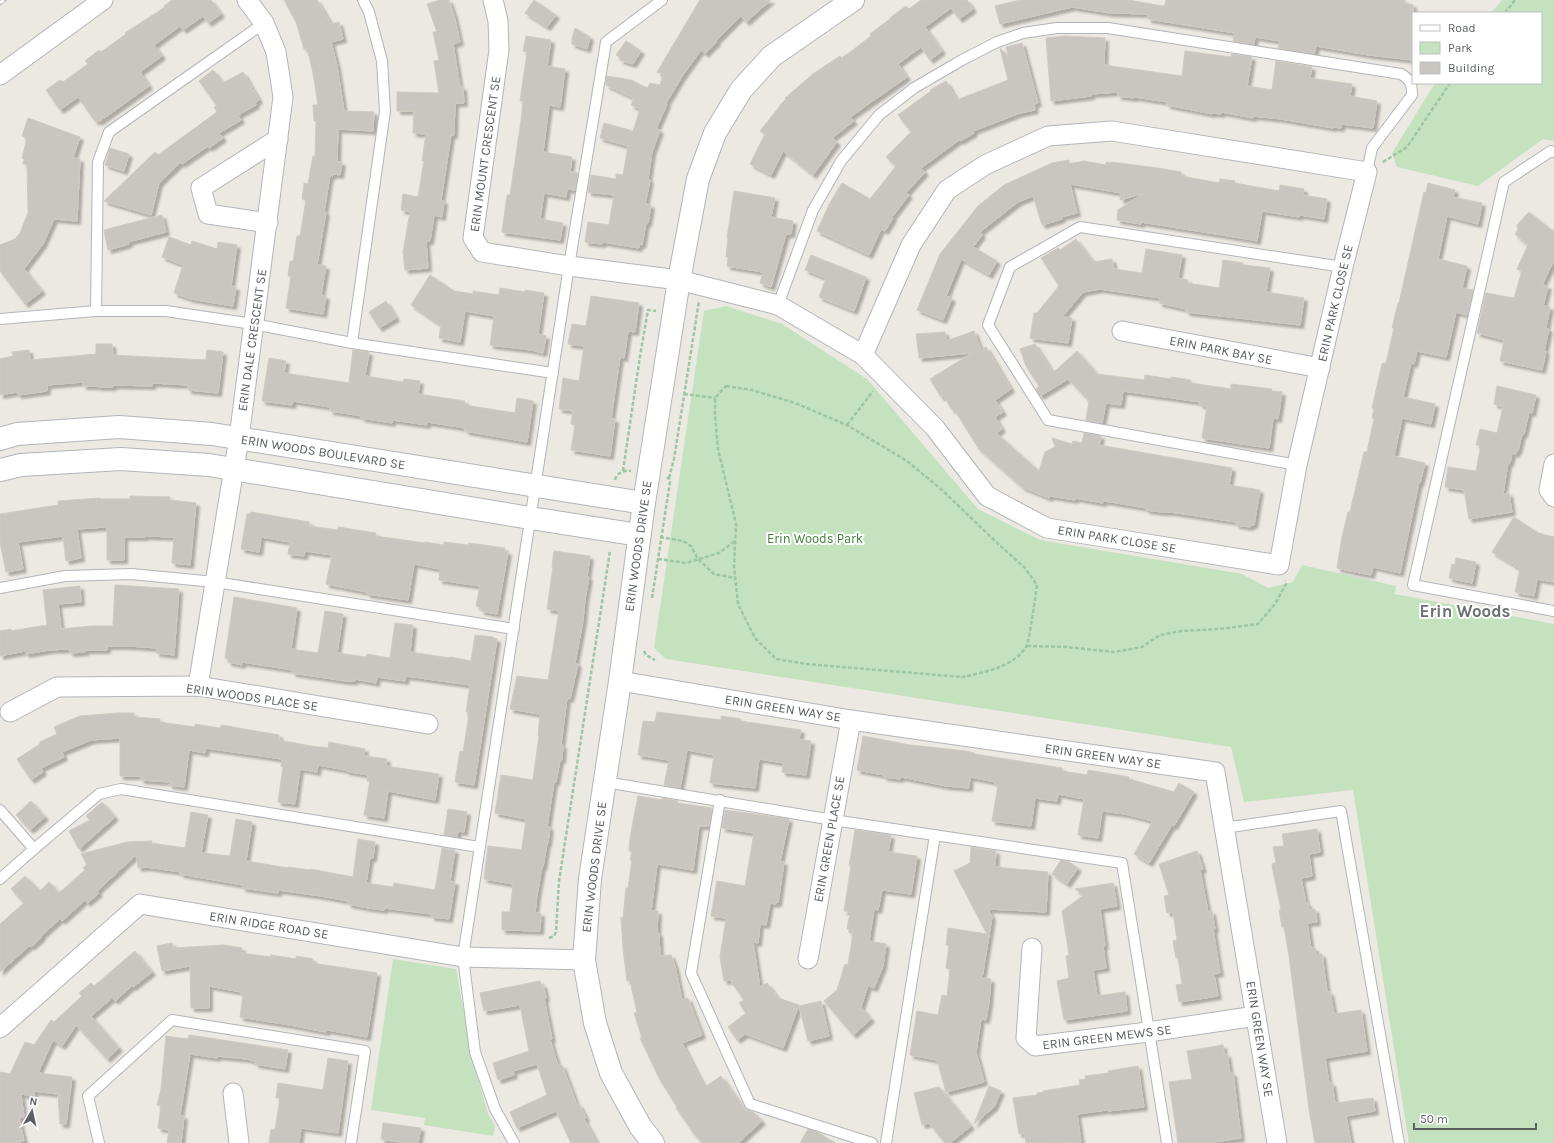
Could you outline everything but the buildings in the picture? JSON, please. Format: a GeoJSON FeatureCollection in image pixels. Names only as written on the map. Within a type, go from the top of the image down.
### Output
{"type":"FeatureCollection","features":[{"type":"Feature","properties":{"kind":"street"},"geometry":{"type":"LineString","coordinates":[[0,76],[103,0]]}},
{"type":"Feature","properties":{"kind":"street","name":"ERIN DALE CRESCENT SE"},"geometry":{"type":"LineString","coordinates":[[198,686],[239,438],[253,324],[268,223],[283,97],[276,52],[264,23],[247,0]]}},
{"type":"Feature","properties":{"kind":"street","name":"ERIN MOUNT CRESCENT SE"},"geometry":{"type":"LineString","coordinates":[[493,0],[498,20],[499,50],[473,238],[482,252],[569,266],[679,280]]}},
{"type":"Feature","properties":{"kind":"street","name":"ERIN WOODS DRIVE SE"},"geometry":{"type":"LineString","coordinates":[[653,1143],[640,1126],[611,1073],[595,1023],[584,960],[590,879],[620,681],[639,535],[679,280],[698,178],[715,133],[741,90],[772,56],[853,0]]}},
{"type":"Feature","properties":{"kind":"street"},"geometry":{"type":"LineString","coordinates":[[863,355],[911,246],[947,190],[984,165],[1048,136],[1112,131],[1367,172]]}},
{"type":"Feature","properties":{"kind":"street"},"geometry":{"type":"LineString","coordinates":[[268,223],[208,214],[201,188],[278,139]]}},
{"type":"Feature","properties":{"kind":"street","name":"ERIN PARK CLOSE SE"},"geometry":{"type":"LineString","coordinates":[[679,280],[778,305],[863,355],[935,428],[987,496],[1047,528],[1279,565],[1297,465],[1343,267],[1367,172]]}},
{"type":"Feature","properties":{"kind":"street","name":"ERIN PARK BAY SE"},"geometry":{"type":"LineString","coordinates":[[1122,331],[1320,368]]}},
{"type":"Feature","properties":{"kind":"street","name":"ERIN WOODS BOULEVARD SE"},"geometry":{"type":"LineString","coordinates":[[0,439],[17,434],[119,427],[212,434],[644,503]]}},
{"type":"Feature","properties":{"kind":"street"},"geometry":{"type":"LineString","coordinates":[[0,470],[21,465],[121,459],[208,465],[234,468],[639,535]]}},
{"type":"Feature","properties":{"kind":"street"},"geometry":{"type":"LineString","coordinates":[[1554,464],[1549,490],[1554,497]]}},
{"type":"Feature","properties":{"kind":"street","name":"ERIN GREEN WAY SE"},"geometry":{"type":"LineString","coordinates":[[620,681],[851,720],[1215,772],[1277,1143]]}},
{"type":"Feature","properties":{"kind":"street","name":"ERIN WOODS PLACE SE"},"geometry":{"type":"LineString","coordinates":[[10,712],[57,687],[198,686],[428,724]]}},
{"type":"Feature","properties":{"kind":"street","name":"ERIN GREEN PLACE SE"},"geometry":{"type":"LineString","coordinates":[[808,959],[851,720]]}},
{"type":"Feature","properties":{"kind":"street","name":"ERIN RIDGE ROAD SE"},"geometry":{"type":"LineString","coordinates":[[0,1028],[140,904],[463,957],[584,960]]}},
{"type":"Feature","properties":{"kind":"street","name":"ERIN GREEN MEWS SE"},"geometry":{"type":"LineString","coordinates":[[1032,948],[1026,1038],[1035,1046],[1148,1032],[1256,1016]]}},
{"type":"Feature","properties":{"kind":"street"},"geometry":{"type":"LineString","coordinates":[[233,1093],[239,1143]]}},
{"type":"Feature","properties":{"kind":"lane"},"geometry":{"type":"LineString","coordinates":[[352,343],[385,111],[382,61],[369,12],[363,0]]}},
{"type":"Feature","properties":{"kind":"lane"},"geometry":{"type":"LineString","coordinates":[[514,1143],[495,1109],[476,1052],[463,957],[552,373],[606,42],[662,0]]}},
{"type":"Feature","properties":{"kind":"lane"},"geometry":{"type":"LineString","coordinates":[[96,311],[98,162],[109,132],[264,23]]}},
{"type":"Feature","properties":{"kind":"lane"},"geometry":{"type":"LineString","coordinates":[[778,305],[813,210],[842,161],[879,115],[914,88],[962,60],[997,42],[1024,34],[1057,28],[1108,28],[1402,74],[1410,79],[1412,85],[1412,95],[1372,148],[1367,172]]}},
{"type":"Feature","properties":{"kind":"lane"},"geometry":{"type":"LineString","coordinates":[[1554,152],[1551,151],[1504,182],[1413,585],[1554,612]]}},
{"type":"Feature","properties":{"kind":"lane"},"geometry":{"type":"LineString","coordinates":[[1297,465],[1048,420],[988,325],[1010,268],[1080,227],[1343,267]]}},
{"type":"Feature","properties":{"kind":"lane"},"geometry":{"type":"LineString","coordinates":[[0,319],[96,311],[166,311],[253,324],[352,343],[552,373]]}},
{"type":"Feature","properties":{"kind":"lane"},"geometry":{"type":"LineString","coordinates":[[0,588],[65,576],[131,574],[215,582],[514,630]]}},
{"type":"Feature","properties":{"kind":"lane"},"geometry":{"type":"LineString","coordinates":[[605,782],[833,820],[1122,863],[1167,1143]]}},
{"type":"Feature","properties":{"kind":"lane"},"geometry":{"type":"LineString","coordinates":[[0,879],[99,794],[121,789],[479,847]]}},
{"type":"Feature","properties":{"kind":"lane"},"geometry":{"type":"LineString","coordinates":[[720,800],[691,973],[750,1104],[872,1143]]}},
{"type":"Feature","properties":{"kind":"lane"},"geometry":{"type":"LineString","coordinates":[[0,810],[34,849]]}},
{"type":"Feature","properties":{"kind":"lane"},"geometry":{"type":"LineString","coordinates":[[1224,828],[1340,811],[1399,1143]]}},
{"type":"Feature","properties":{"kind":"lane"},"geometry":{"type":"LineString","coordinates":[[886,1143],[935,835]]}},
{"type":"Feature","properties":{"kind":"lane"},"geometry":{"type":"LineString","coordinates":[[99,1143],[88,1096],[172,1020],[365,1051],[351,1143]]}},
{"type":"Feature","properties":{"kind":"path"},"geometry":{"type":"LineString","coordinates":[[1506,12],[1514,0]]}},
{"type":"Feature","properties":{"kind":"path"},"geometry":{"type":"LineString","coordinates":[[1367,172],[1407,147],[1449,84]]}},
{"type":"Feature","properties":{"kind":"path"},"geometry":{"type":"LineString","coordinates":[[651,603],[670,482],[669,478],[702,286]]}},
{"type":"Feature","properties":{"kind":"path"},"geometry":{"type":"LineString","coordinates":[[623,471],[648,310],[657,311]]}},
{"type":"Feature","properties":{"kind":"path"},"geometry":{"type":"LineString","coordinates":[[847,425],[865,403],[883,376]]}},
{"type":"Feature","properties":{"kind":"path"},"geometry":{"type":"LineString","coordinates":[[726,386],[752,390],[795,403],[847,425],[912,466],[941,489],[995,542],[1025,568],[1037,585],[1027,646],[1015,660],[986,672],[963,677],[814,664],[776,659],[756,638],[738,604],[734,566],[736,524],[718,449],[715,398],[726,386]]}},
{"type":"Feature","properties":{"kind":"path"},"geometry":{"type":"LineString","coordinates":[[661,391],[715,398]]}},
{"type":"Feature","properties":{"kind":"path"},"geometry":{"type":"LineString","coordinates":[[614,485],[616,476],[623,471],[632,471]]}},
{"type":"Feature","properties":{"kind":"path"},"geometry":{"type":"LineString","coordinates":[[661,476],[669,478]]}},
{"type":"Feature","properties":{"kind":"path"},"geometry":{"type":"LineString","coordinates":[[639,535],[683,541],[691,546],[698,559],[714,574],[736,578]]}},
{"type":"Feature","properties":{"kind":"path"},"geometry":{"type":"LineString","coordinates":[[651,558],[686,562],[719,553],[736,540]]}},
{"type":"Feature","properties":{"kind":"path"},"geometry":{"type":"LineString","coordinates":[[549,938],[554,936],[556,932],[559,881],[610,551]]}},
{"type":"Feature","properties":{"kind":"path"},"geometry":{"type":"LineString","coordinates":[[1027,646],[1067,646],[1114,652],[1142,647],[1160,635],[1182,631],[1220,629],[1258,624],[1275,604],[1286,584],[1279,565]]}},
{"type":"Feature","properties":{"kind":"path"},"geometry":{"type":"LineString","coordinates":[[644,645],[646,655],[654,660]]}},
{"type":"Feature","properties":{"kind":"green space"},"geometry":{"type":"Polygon","coordinates":[[[1502,0],[1554,0],[1554,141],[1543,139],[1478,186],[1397,167],[1392,153],[1434,84],[1542,84],[1542,12],[1492,12],[1502,0]]]}},
{"type":"Feature","properties":{"kind":"green space","name":"Erin Woods Park"},"geometry":{"type":"Polygon","coordinates":[[[726,306],[782,324],[867,379],[978,509],[1040,540],[1242,574],[1268,588],[1293,582],[1302,565],[1396,586],[1395,594],[1554,624],[1554,1143],[1409,1143],[1353,790],[1244,802],[1231,747],[666,659],[654,648],[704,311],[726,306]]]}},
{"type":"Feature","properties":{"kind":"green space"},"geometry":{"type":"Polygon","coordinates":[[[393,959],[456,969],[472,1057],[488,1114],[495,1126],[493,1136],[424,1125],[425,1118],[371,1110],[393,959]]]}},
{"type":"Feature","properties":{"kind":"railway"},"geometry":{"type":"LineString","coordinates":[[0,3],[4,0]]}},
{"type":"Feature","properties":{"kind":"district","name":"Erin Woods"},"geometry":{"type":"Point","coordinates":[1465,611]}}]}
